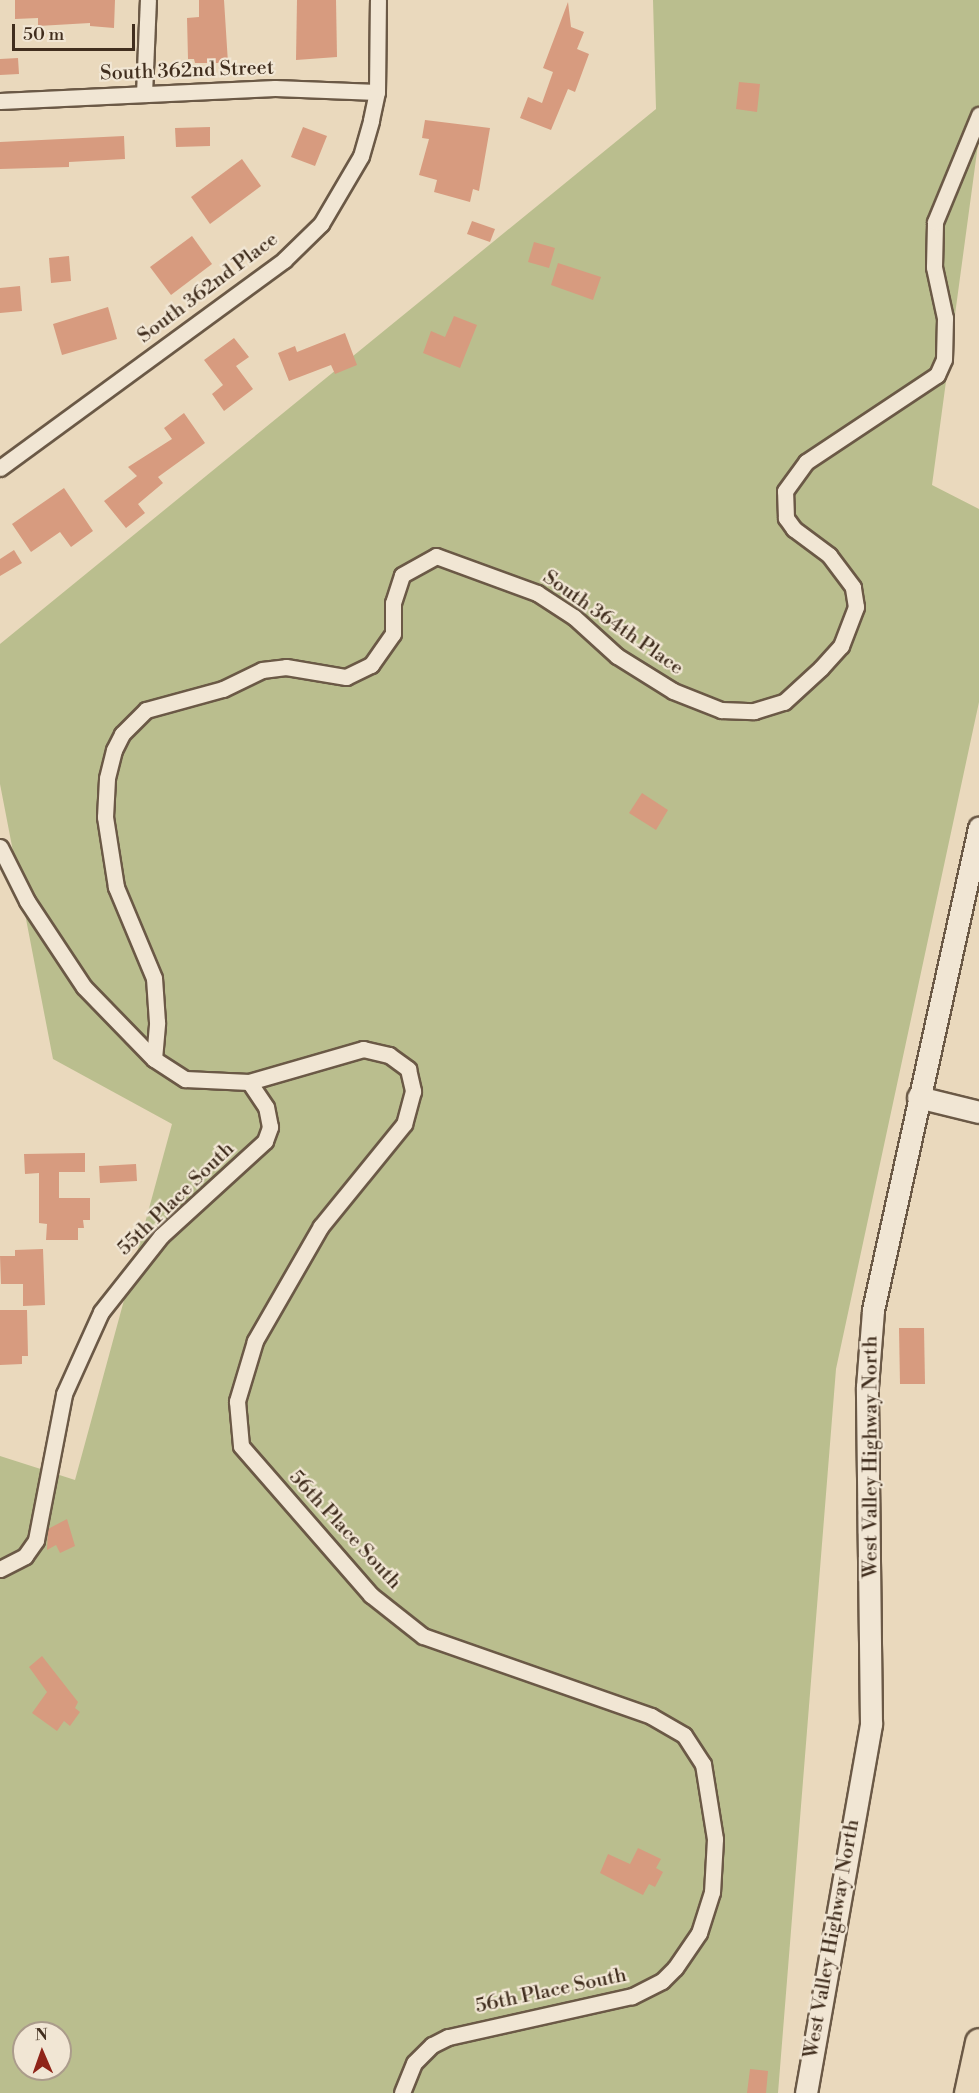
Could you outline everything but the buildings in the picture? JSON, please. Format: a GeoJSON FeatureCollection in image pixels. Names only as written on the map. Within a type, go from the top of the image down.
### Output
{"type":"FeatureCollection","features":[{"type":"Feature","properties":{"kind":"highway"},"geometry":{"type":"LineString","coordinates":[[968,2093],[979,2042]]}},
{"type":"Feature","properties":{"kind":"main road","name":"West Valley Highway North"},"geometry":{"type":"LineString","coordinates":[[806,2093],[871,1724],[868,1353],[877,1288],[979,827]]}},
{"type":"Feature","properties":{"kind":"main road"},"geometry":{"type":"LineString","coordinates":[[918,1097],[979,1112]]}},
{"type":"Feature","properties":{"kind":"street"},"geometry":{"type":"LineString","coordinates":[[144,94],[148,0]]}},
{"type":"Feature","properties":{"kind":"street","name":"South 362nd Place"},"geometry":{"type":"LineString","coordinates":[[0,468],[284,260],[321,224],[361,156],[377,92],[378,0]]}},
{"type":"Feature","properties":{"kind":"street","name":"South 362nd Street"},"geometry":{"type":"LineString","coordinates":[[0,101],[275,88],[377,92]]}},
{"type":"Feature","properties":{"kind":"street","name":"South 364th Place"},"geometry":{"type":"LineString","coordinates":[[154,1059],[157,1022],[154,978],[116,887],[108,854],[105,804],[114,750],[122,734],[146,710],[223,689],[262,670],[286,667],[346,677],[371,665],[393,634],[393,603],[402,575],[436,556],[464,563],[537,593],[574,617],[617,656],[673,691],[720,710],[754,711],[784,702],[802,688],[841,646],[856,607],[853,587],[829,555],[794,529],[786,518],[785,491],[806,462],[937,375],[944,359],[945,318],[934,267],[936,222],[979,115]]}},
{"type":"Feature","properties":{"kind":"street"},"geometry":{"type":"LineString","coordinates":[[0,847],[27,901],[84,987],[154,1059]]}},
{"type":"Feature","properties":{"kind":"street","name":"56th Place South"},"geometry":{"type":"LineString","coordinates":[[154,1059],[185,1079],[249,1082],[365,1048],[399,1061],[411,1075],[414,1088],[404,1124],[321,1226],[255,1341],[237,1401],[241,1446],[371,1594],[423,1636],[651,1716],[684,1735],[698,1752],[707,1779],[715,1839],[715,1872],[707,1914],[675,1968],[647,1990],[599,2006],[496,2024],[448,2037],[432,2045],[414,2063],[402,2093]]}},
{"type":"Feature","properties":{"kind":"street","name":"55th Place South"},"geometry":{"type":"LineString","coordinates":[[0,1569],[29,1551],[40,1527],[50,1455],[64,1394],[101,1312],[161,1236],[266,1141],[270,1127],[266,1107],[249,1082]]}},
{"type":"Feature","properties":{"kind":"green space"},"geometry":{"type":"Polygon","coordinates":[[[653,0],[979,0],[979,137],[932,485],[979,509],[979,702],[836,1369],[778,2093],[0,2093],[0,1456],[75,1480],[172,1124],[53,1059],[0,784],[0,644],[656,109],[653,0]]]}}]}
